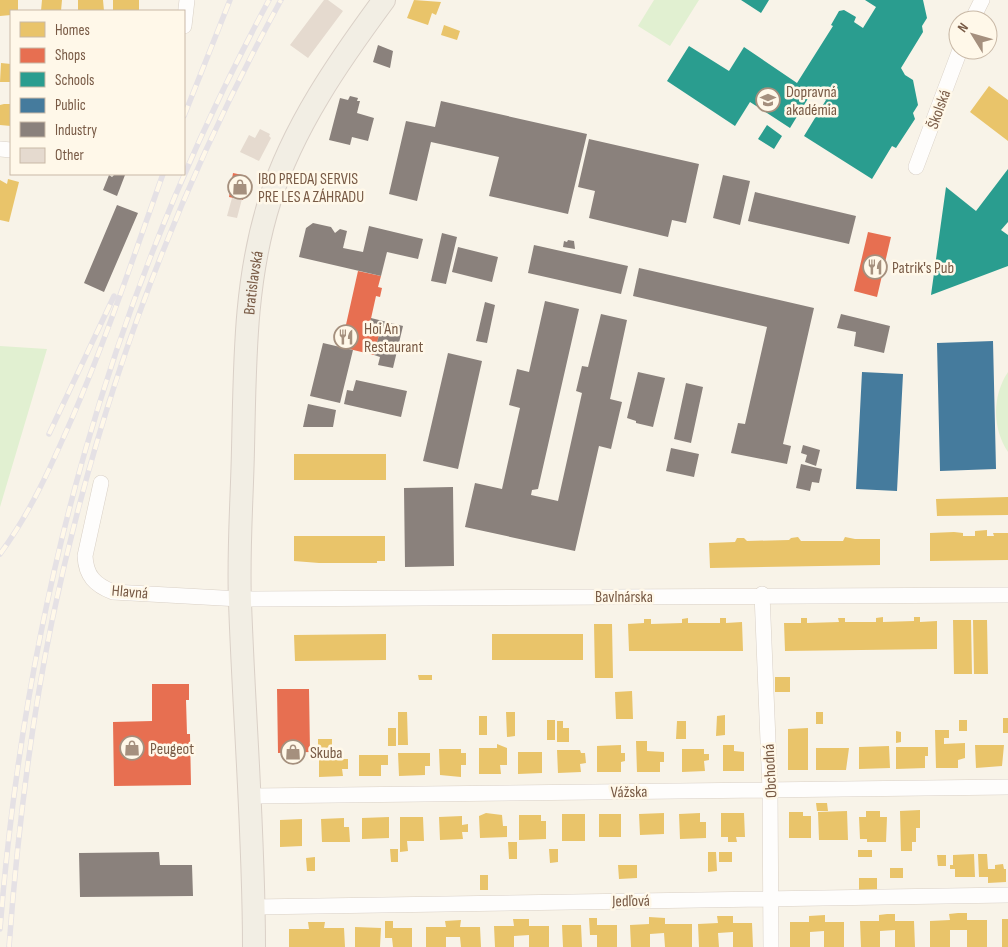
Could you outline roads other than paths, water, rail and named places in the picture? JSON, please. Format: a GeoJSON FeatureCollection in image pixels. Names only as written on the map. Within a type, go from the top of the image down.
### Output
{"type":"FeatureCollection","features":[{"type":"Feature","properties":{"kind":"main road","name":"Bratislavská"},"geometry":{"type":"LineString","coordinates":[[254,947],[250,796],[240,599],[244,367],[250,287],[260,233],[278,177],[306,118],[347,51],[384,0]]}},
{"type":"Feature","properties":{"kind":"street"},"geometry":{"type":"LineString","coordinates":[[185,17],[187,0]]}},
{"type":"Feature","properties":{"kind":"street","name":"Školská"},"geometry":{"type":"LineString","coordinates":[[916,167],[956,60]]}},
{"type":"Feature","properties":{"kind":"street","name":"Hlavná"},"geometry":{"type":"LineString","coordinates":[[101,483],[85,556],[86,567],[92,580],[103,588],[114,592],[240,599]]}},
{"type":"Feature","properties":{"kind":"street","name":"Bavlnárska"},"geometry":{"type":"LineString","coordinates":[[240,599],[762,594],[1008,595]]}},
{"type":"Feature","properties":{"kind":"street","name":"Obchodná"},"geometry":{"type":"LineString","coordinates":[[762,594],[763,659],[770,790],[771,947]]}},
{"type":"Feature","properties":{"kind":"street","name":"Vážska"},"geometry":{"type":"LineString","coordinates":[[250,796],[1008,787]]}},
{"type":"Feature","properties":{"kind":"street","name":"Jedľová"},"geometry":{"type":"LineString","coordinates":[[254,907],[1008,895]]}},
{"type":"Feature","properties":{"kind":"railway"},"geometry":{"type":"LineString","coordinates":[[185,113],[230,0]]}},
{"type":"Feature","properties":{"kind":"railway"},"geometry":{"type":"LineString","coordinates":[[185,174],[213,110],[269,0]]}},
{"type":"Feature","properties":{"kind":"railway"},"geometry":{"type":"LineString","coordinates":[[9,947],[20,824],[37,702],[70,540],[92,460],[116,380],[174,225],[207,148],[281,0]]}},
{"type":"Feature","properties":{"kind":"railway"},"geometry":{"type":"LineString","coordinates":[[0,554],[31,505],[73,416],[109,326],[163,175]]}},
{"type":"Feature","properties":{"kind":"railway"},"geometry":{"type":"LineString","coordinates":[[0,929],[13,806],[31,686],[55,567],[85,450],[122,335],[164,222],[185,175]]}},
{"type":"Feature","properties":{"kind":"railway"},"geometry":{"type":"LineString","coordinates":[[49,434],[114,296]]}},
{"type":"Feature","properties":{"kind":"place","name":"Dopravná akadémia"},"geometry":{"type":"Point","coordinates":[768,100]}},
{"type":"Feature","properties":{"kind":"place","name":"IBO PREDAJ SERVIS PRE LES A ZÁHRADU"},"geometry":{"type":"Point","coordinates":[240,187]}},
{"type":"Feature","properties":{"kind":"place","name":"Patrik's Pub"},"geometry":{"type":"Point","coordinates":[875,267]}},
{"type":"Feature","properties":{"kind":"place","name":"Hoi An Restaurant"},"geometry":{"type":"Point","coordinates":[346,337]}},
{"type":"Feature","properties":{"kind":"place","name":"Peugeot"},"geometry":{"type":"Point","coordinates":[132,748]}},
{"type":"Feature","properties":{"kind":"place","name":"Skuba"},"geometry":{"type":"Point","coordinates":[293,752]}}]}
